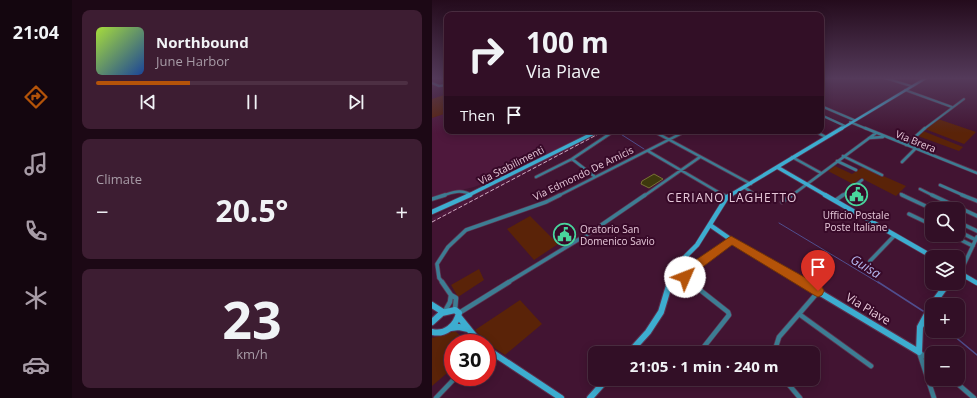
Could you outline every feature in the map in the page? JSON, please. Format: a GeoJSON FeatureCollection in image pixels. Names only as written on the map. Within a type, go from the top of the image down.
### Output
{"type":"FeatureCollection","features":[{"type":"Feature","properties":{"kind":"street"},"geometry":{"type":"LineString","coordinates":[[635,346],[648,332],[661,312],[674,268],[695,247],[710,226],[727,197],[751,184],[792,157],[894,97]]}},
{"type":"Feature","properties":{"kind":"street"},"geometry":{"type":"LineString","coordinates":[[923,97],[952,107]]}},
{"type":"Feature","properties":{"kind":"street"},"geometry":{"type":"LineString","coordinates":[[906,146],[923,128],[964,99]]}},
{"type":"Feature","properties":{"kind":"street"},"geometry":{"type":"LineString","coordinates":[[824,107],[854,120]]}},
{"type":"Feature","properties":{"kind":"street"},"geometry":{"type":"LineString","coordinates":[[824,116],[845,126]]}},
{"type":"Feature","properties":{"kind":"street","name":"Via Brera"},"geometry":{"type":"LineString","coordinates":[[850,122],[906,146],[977,173]]}},
{"type":"Feature","properties":{"kind":"street"},"geometry":{"type":"LineString","coordinates":[[782,202],[876,133]]}},
{"type":"Feature","properties":{"kind":"street","name":"Via Stabilimenti"},"geometry":{"type":"LineString","coordinates":[[432,212],[471,195],[592,134]]}},
{"type":"Feature","properties":{"kind":"street"},"geometry":{"type":"LineString","coordinates":[[536,176],[572,159],[610,134]]}},
{"type":"Feature","properties":{"kind":"street"},"geometry":{"type":"LineString","coordinates":[[659,134],[751,184]]}},
{"type":"Feature","properties":{"kind":"street","name":"Via Edmondo De Amicis"},"geometry":{"type":"LineString","coordinates":[[458,313],[456,298],[450,295],[439,278],[438,264],[442,254],[456,238],[466,230],[480,224],[546,202],[594,176],[648,151],[679,134]]}},
{"type":"Feature","properties":{"kind":"street"},"geometry":{"type":"LineString","coordinates":[[820,134],[826,137]]}},
{"type":"Feature","properties":{"kind":"street"},"geometry":{"type":"LineString","coordinates":[[868,138],[884,136]]}},
{"type":"Feature","properties":{"kind":"street"},"geometry":{"type":"LineString","coordinates":[[902,162],[915,149]]}},
{"type":"Feature","properties":{"kind":"street"},"geometry":{"type":"LineString","coordinates":[[648,151],[727,197]]}},
{"type":"Feature","properties":{"kind":"street"},"geometry":{"type":"LineString","coordinates":[[451,328],[458,313],[592,232],[700,156]]}},
{"type":"Feature","properties":{"kind":"street"},"geometry":{"type":"LineString","coordinates":[[843,156],[882,175]]}},
{"type":"Feature","properties":{"kind":"street"},"geometry":{"type":"LineString","coordinates":[[792,157],[821,173]]}},
{"type":"Feature","properties":{"kind":"street"},"geometry":{"type":"LineString","coordinates":[[572,159],[594,176]]}},
{"type":"Feature","properties":{"kind":"street"},"geometry":{"type":"LineString","coordinates":[[837,161],[856,170]]}},
{"type":"Feature","properties":{"kind":"street"},"geometry":{"type":"LineString","coordinates":[[778,167],[925,252]]}},
{"type":"Feature","properties":{"kind":"street"},"geometry":{"type":"LineString","coordinates":[[836,200],[862,180]]}},
{"type":"Feature","properties":{"kind":"street"},"geometry":{"type":"LineString","coordinates":[[940,184],[977,201]]}},
{"type":"Feature","properties":{"kind":"street"},"geometry":{"type":"LineString","coordinates":[[744,187],[765,201]]}},
{"type":"Feature","properties":{"kind":"street"},"geometry":{"type":"LineString","coordinates":[[920,189],[977,216]]}},
{"type":"Feature","properties":{"kind":"street"},"geometry":{"type":"LineString","coordinates":[[432,199],[460,191],[466,191],[471,195]]}},
{"type":"Feature","properties":{"kind":"street"},"geometry":{"type":"LineString","coordinates":[[901,194],[925,206]]}},
{"type":"Feature","properties":{"kind":"street"},"geometry":{"type":"LineString","coordinates":[[909,214],[925,222]]}},
{"type":"Feature","properties":{"kind":"street"},"geometry":{"type":"LineString","coordinates":[[965,225],[977,231]]}},
{"type":"Feature","properties":{"kind":"street","name":"Via Piave"},"geometry":{"type":"LineString","coordinates":[[710,226],[925,356]]}},
{"type":"Feature","properties":{"kind":"street"},"geometry":{"type":"LineString","coordinates":[[965,234],[976,239],[965,261]]}},
{"type":"Feature","properties":{"kind":"street"},"geometry":{"type":"LineString","coordinates":[[870,261],[895,235]]}},
{"type":"Feature","properties":{"kind":"street"},"geometry":{"type":"LineString","coordinates":[[705,346],[729,315],[728,312],[686,279],[686,275],[731,240]]}},
{"type":"Feature","properties":{"kind":"street"},"geometry":{"type":"LineString","coordinates":[[965,242],[973,246]]}},
{"type":"Feature","properties":{"kind":"street"},"geometry":{"type":"LineString","coordinates":[[965,276],[977,283]]}},
{"type":"Feature","properties":{"kind":"street"},"geometry":{"type":"LineString","coordinates":[[776,346],[779,337],[818,291]]}},
{"type":"Feature","properties":{"kind":"street"},"geometry":{"type":"LineString","coordinates":[[432,319],[444,311],[450,302],[450,295]]}},
{"type":"Feature","properties":{"kind":"street"},"geometry":{"type":"LineString","coordinates":[[432,305],[444,311],[458,313],[472,334]]}},
{"type":"Feature","properties":{"kind":"street"},"geometry":{"type":"LineString","coordinates":[[799,314],[871,366]]}},
{"type":"Feature","properties":{"kind":"street"},"geometry":{"type":"LineString","coordinates":[[925,317],[919,327],[918,336],[920,352],[934,398]]}},
{"type":"Feature","properties":{"kind":"street"},"geometry":{"type":"LineString","coordinates":[[433,333],[459,327],[468,329]]}},
{"type":"Feature","properties":{"kind":"street"},"geometry":{"type":"LineString","coordinates":[[496,355],[561,398]]}},
{"type":"Feature","properties":{"kind":"street"},"geometry":{"type":"LineString","coordinates":[[436,398],[447,386]]}},
{"type":"Feature","properties":{"kind":"street"},"geometry":{"type":"LineString","coordinates":[[590,398],[600,386]]}},
{"type":"Feature","properties":{"kind":"street"},"geometry":{"type":"LineString","coordinates":[[790,386],[800,398]]}},
{"type":"Feature","properties":{"kind":"street"},"geometry":{"type":"LineString","coordinates":[[960,386],[974,398]]}},
{"type":"Feature","properties":{"kind":"shaded area"},"geometry":{"type":"Polygon","coordinates":[[[444,97],[444,114],[432,118],[432,99],[444,97]]]}},
{"type":"Feature","properties":{"kind":"shaded area"},"geometry":{"type":"Polygon","coordinates":[[[444,114],[444,134],[589,134],[511,174],[474,187],[432,197],[432,118],[444,114]]]}},
{"type":"Feature","properties":{"kind":"shaded area"},"geometry":{"type":"Polygon","coordinates":[[[938,119],[976,132],[964,144],[925,129],[938,119]]]}},
{"type":"Feature","properties":{"kind":"shaded area"},"geometry":{"type":"Polygon","coordinates":[[[923,131],[963,147],[959,151],[918,136],[923,131]]]}},
{"type":"Feature","properties":{"kind":"shaded area"},"geometry":{"type":"Polygon","coordinates":[[[594,134],[600,134],[432,223],[432,218],[594,134]]]}},
{"type":"Feature","properties":{"kind":"shaded area"},"geometry":{"type":"Polygon","coordinates":[[[835,166],[852,174],[863,167],[906,186],[896,196],[861,178],[853,184],[828,171],[835,166]]]}},
{"type":"Feature","properties":{"kind":"shaded area"},"geometry":{"type":"Polygon","coordinates":[[[530,216],[558,244],[534,260],[507,229],[530,216]]]}},
{"type":"Feature","properties":{"kind":"shaded area"},"geometry":{"type":"Polygon","coordinates":[[[479,269],[484,280],[458,297],[451,285],[479,269]]]}},
{"type":"Feature","properties":{"kind":"shaded area"},"geometry":{"type":"Polygon","coordinates":[[[520,300],[542,324],[505,355],[496,349],[496,334],[479,334],[475,330],[520,300]]]}},
{"type":"Feature","properties":{"kind":"shaded area"},"geometry":{"type":"Polygon","coordinates":[[[455,331],[458,334],[445,334],[455,331]]]}},
{"type":"Feature","properties":{"kind":"shaded area"},"geometry":{"type":"Polygon","coordinates":[[[444,334],[444,376],[432,386],[432,338],[444,334]]]}},
{"type":"Feature","properties":{"kind":"building"},"geometry":{"type":"Polygon","coordinates":[[[654,174],[663,179],[649,188],[641,184],[642,181],[654,174]]]}},
{"type":"Feature","properties":{"kind":"waterway","name":"Guisa"},"geometry":{"type":"LineString","coordinates":[[621,134],[644,149]]}},
{"type":"Feature","properties":{"kind":"waterway","name":"Guisa"},"geometry":{"type":"LineString","coordinates":[[779,223],[879,283]]}},
{"type":"Feature","properties":{"kind":"waterway","name":"Guisa"},"geometry":{"type":"LineString","coordinates":[[878,282],[923,311]]}},
{"type":"Feature","properties":{"kind":"waterway","name":"Guisa"},"geometry":{"type":"LineString","coordinates":[[956,338],[977,355]]}},
{"type":"Feature","properties":{"kind":"railway"},"geometry":{"type":"LineString","coordinates":[[432,222],[598,134]]}},
{"type":"Feature","properties":{"kind":"place","name":"Ufficio Postale Poste Italiane"},"geometry":{"type":"Point","coordinates":[856,195]}},
{"type":"Feature","properties":{"kind":"place","name":"Oratorio San Domenico Savio"},"geometry":{"type":"Point","coordinates":[565,235]}},
{"type":"Feature","properties":{"kind":"district","name":"CERIANO LAGHETTO"},"geometry":{"type":"Point","coordinates":[732,198]}},
{"type":"Feature","properties":{"kind":"route"},"geometry":{"type":"LineString","coordinates":[[685,277],[688,272],[731,240],[818,291]]}}]}
